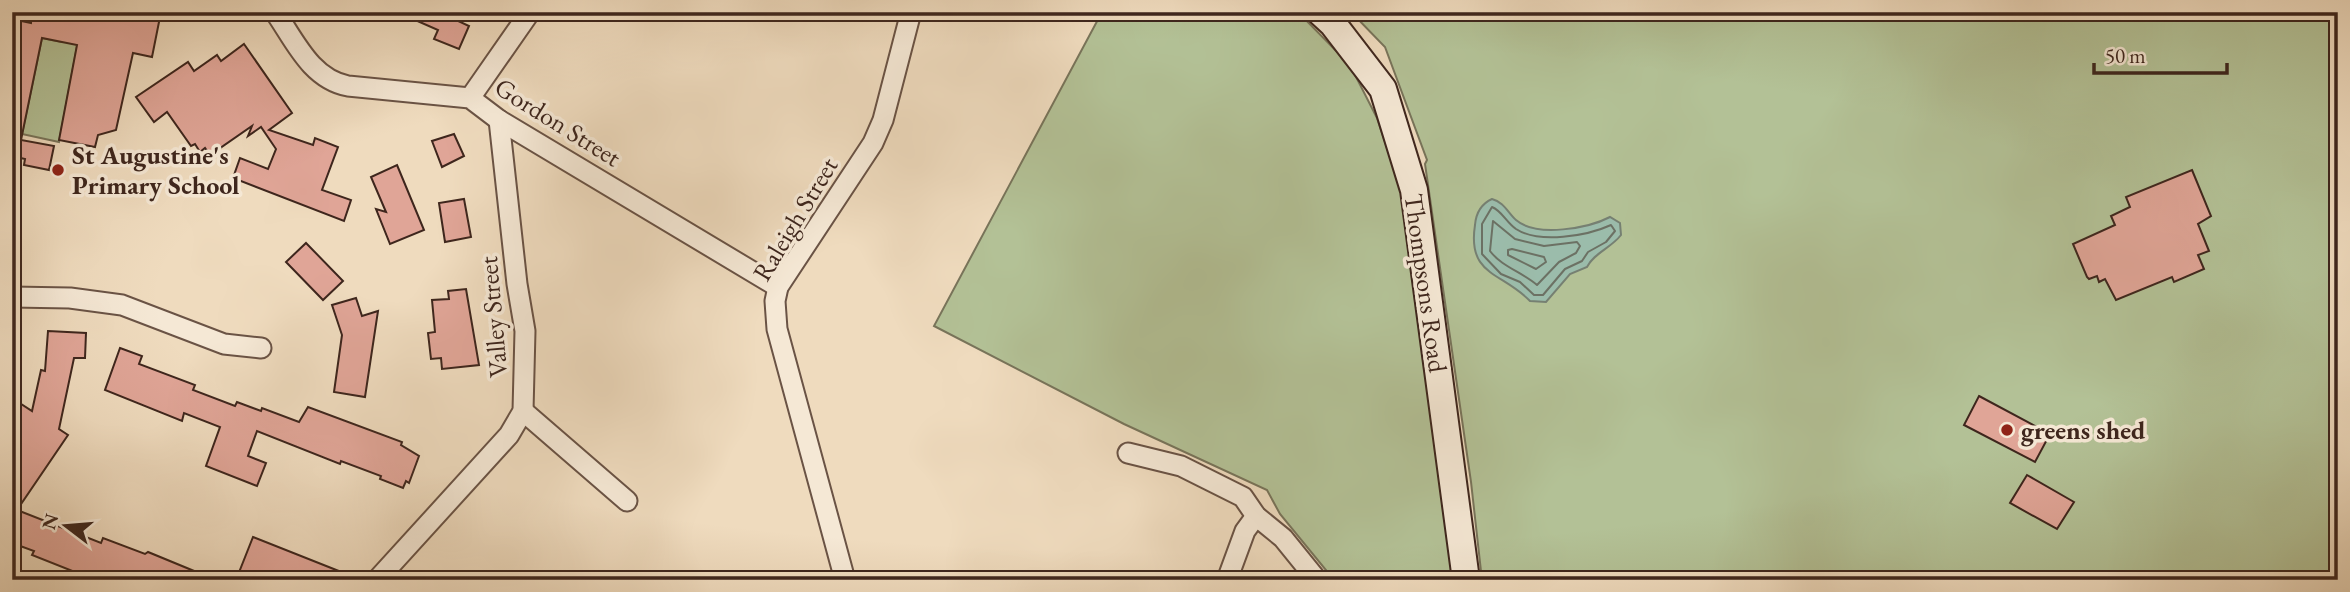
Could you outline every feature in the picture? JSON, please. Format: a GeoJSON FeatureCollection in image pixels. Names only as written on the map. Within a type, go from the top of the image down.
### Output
{"type":"FeatureCollection","features":[{"type":"Feature","properties":{"kind":"street","name":"Gordon Street"},"geometry":{"type":"LineString","coordinates":[[275,12],[312,65],[340,84],[470,98],[499,120],[779,287]]}},
{"type":"Feature","properties":{"kind":"street"},"geometry":{"type":"LineString","coordinates":[[470,98],[530,12]]}},
{"type":"Feature","properties":{"kind":"street","name":"Raleigh Street"},"geometry":{"type":"LineString","coordinates":[[845,580],[777,329],[775,301],[779,287],[873,143],[883,120],[911,12]]}},
{"type":"Feature","properties":{"kind":"street","name":"Thompsons Road"},"geometry":{"type":"LineString","coordinates":[[1320,12],[1333,24],[1383,89],[1414,190],[1466,580]]}},
{"type":"Feature","properties":{"kind":"street","name":"Valley Street"},"geometry":{"type":"LineString","coordinates":[[377,580],[509,435],[523,411],[525,331],[517,284],[499,120]]}},
{"type":"Feature","properties":{"kind":"street"},"geometry":{"type":"LineString","coordinates":[[12,297],[71,298],[122,305],[223,344],[261,348]]}},
{"type":"Feature","properties":{"kind":"street"},"geometry":{"type":"LineString","coordinates":[[523,411],[627,501]]}},
{"type":"Feature","properties":{"kind":"street"},"geometry":{"type":"LineString","coordinates":[[1128,453],[1193,472],[1242,497],[1256,516],[1283,538],[1317,580]]}},
{"type":"Feature","properties":{"kind":"street"},"geometry":{"type":"LineString","coordinates":[[1227,580],[1245,531],[1256,516]]}},
{"type":"Feature","properties":{"kind":"shaded area"},"geometry":{"type":"Polygon","coordinates":[[[1102,12],[1298,12],[1350,65],[1377,118],[1404,199],[1453,580],[1334,580],[1280,514],[1267,490],[1124,424],[934,326],[1102,12]]]}},
{"type":"Feature","properties":{"kind":"shaded area"},"geometry":{"type":"Polygon","coordinates":[[[1351,12],[2338,12],[2338,580],[1482,580],[1471,482],[1425,164],[1427,160],[1385,47],[1351,12]]]}},
{"type":"Feature","properties":{"kind":"shaded area"},"geometry":{"type":"Polygon","coordinates":[[[42,38],[62,42],[78,41],[59,142],[22,134],[42,38]]]}},
{"type":"Feature","properties":{"kind":"water"},"geometry":{"type":"Polygon","coordinates":[[[1492,199],[1503,205],[1516,220],[1537,229],[1577,228],[1610,217],[1620,223],[1621,235],[1587,267],[1570,274],[1546,302],[1530,301],[1489,271],[1476,254],[1474,242],[1477,217],[1482,206],[1492,199]]]}},
{"type":"Feature","properties":{"kind":"building"},"geometry":{"type":"Polygon","coordinates":[[[32,12],[161,12],[152,57],[133,53],[116,130],[98,135],[95,147],[59,140],[77,45],[42,38],[21,140],[54,146],[49,170],[24,165],[25,159],[12,156],[12,19],[31,23],[32,12]]]}},
{"type":"Feature","properties":{"kind":"building"},"geometry":{"type":"Polygon","coordinates":[[[397,12],[460,12],[456,20],[469,26],[459,49],[434,39],[438,30],[397,12]]]}},
{"type":"Feature","properties":{"kind":"building"},"geometry":{"type":"Polygon","coordinates":[[[244,44],[292,113],[269,130],[313,145],[315,138],[338,147],[322,190],[351,200],[344,221],[233,178],[240,158],[268,169],[276,149],[261,127],[248,136],[252,126],[210,155],[205,148],[200,152],[195,144],[191,146],[167,112],[154,122],[136,97],[188,62],[194,71],[217,55],[221,61],[244,44]]]}},
{"type":"Feature","properties":{"kind":"building"},"geometry":{"type":"Polygon","coordinates":[[[454,134],[464,156],[442,167],[432,141],[454,134]]]}},
{"type":"Feature","properties":{"kind":"building"},"geometry":{"type":"Polygon","coordinates":[[[397,165],[424,230],[390,244],[376,209],[386,212],[371,177],[397,165]]]}},
{"type":"Feature","properties":{"kind":"building"},"geometry":{"type":"Polygon","coordinates":[[[2192,170],[2211,216],[2198,224],[2209,251],[2198,255],[2204,269],[2174,282],[2172,277],[2116,300],[2105,279],[2099,282],[2097,276],[2089,279],[2087,277],[2073,244],[2115,225],[2111,216],[2130,207],[2126,197],[2192,170]]]}},
{"type":"Feature","properties":{"kind":"building"},"geometry":{"type":"Polygon","coordinates":[[[464,199],[471,237],[445,242],[439,203],[464,199]]]}},
{"type":"Feature","properties":{"kind":"building"},"geometry":{"type":"Polygon","coordinates":[[[306,243],[343,281],[323,300],[286,262],[306,243]]]}},
{"type":"Feature","properties":{"kind":"building"},"geometry":{"type":"Polygon","coordinates":[[[466,289],[479,365],[442,369],[441,358],[431,359],[428,333],[435,332],[432,300],[449,299],[448,291],[466,289]]]}},
{"type":"Feature","properties":{"kind":"building"},"geometry":{"type":"Polygon","coordinates":[[[356,298],[362,316],[378,311],[365,397],[334,392],[342,335],[332,305],[356,298]]]}},
{"type":"Feature","properties":{"kind":"building"},"geometry":{"type":"Polygon","coordinates":[[[48,331],[86,333],[85,358],[74,358],[59,429],[68,435],[17,510],[101,543],[103,538],[145,554],[148,552],[216,580],[95,580],[32,555],[34,551],[12,543],[12,398],[32,411],[41,370],[45,371],[48,331]]]}},
{"type":"Feature","properties":{"kind":"building"},"geometry":{"type":"Polygon","coordinates":[[[120,348],[142,356],[139,364],[195,385],[193,390],[235,406],[237,402],[261,411],[262,408],[299,422],[308,407],[402,442],[401,445],[419,456],[409,483],[406,481],[403,488],[380,479],[381,476],[341,461],[340,464],[257,431],[248,456],[266,463],[257,486],[206,466],[220,427],[184,413],[182,421],[105,390],[120,348]]]}},
{"type":"Feature","properties":{"kind":"building","name":"greens shed"},"geometry":{"type":"Polygon","coordinates":[[[1979,396],[2050,434],[2035,462],[1964,425],[1979,396]]]}},
{"type":"Feature","properties":{"kind":"building","name":"greens shed"},"geometry":{"type":"Polygon","coordinates":[[[2027,475],[2074,502],[2057,529],[2010,503],[2027,475]]]}},
{"type":"Feature","properties":{"kind":"building"},"geometry":{"type":"Polygon","coordinates":[[[253,537],[359,579],[359,580],[236,580],[253,537]]]}},
{"type":"Feature","properties":{"kind":"place","name":"St Augustine's Primary School"},"geometry":{"type":"Point","coordinates":[58,170]}},
{"type":"Feature","properties":{"kind":"place","name":"greens shed"},"geometry":{"type":"Point","coordinates":[2007,430]}}]}
